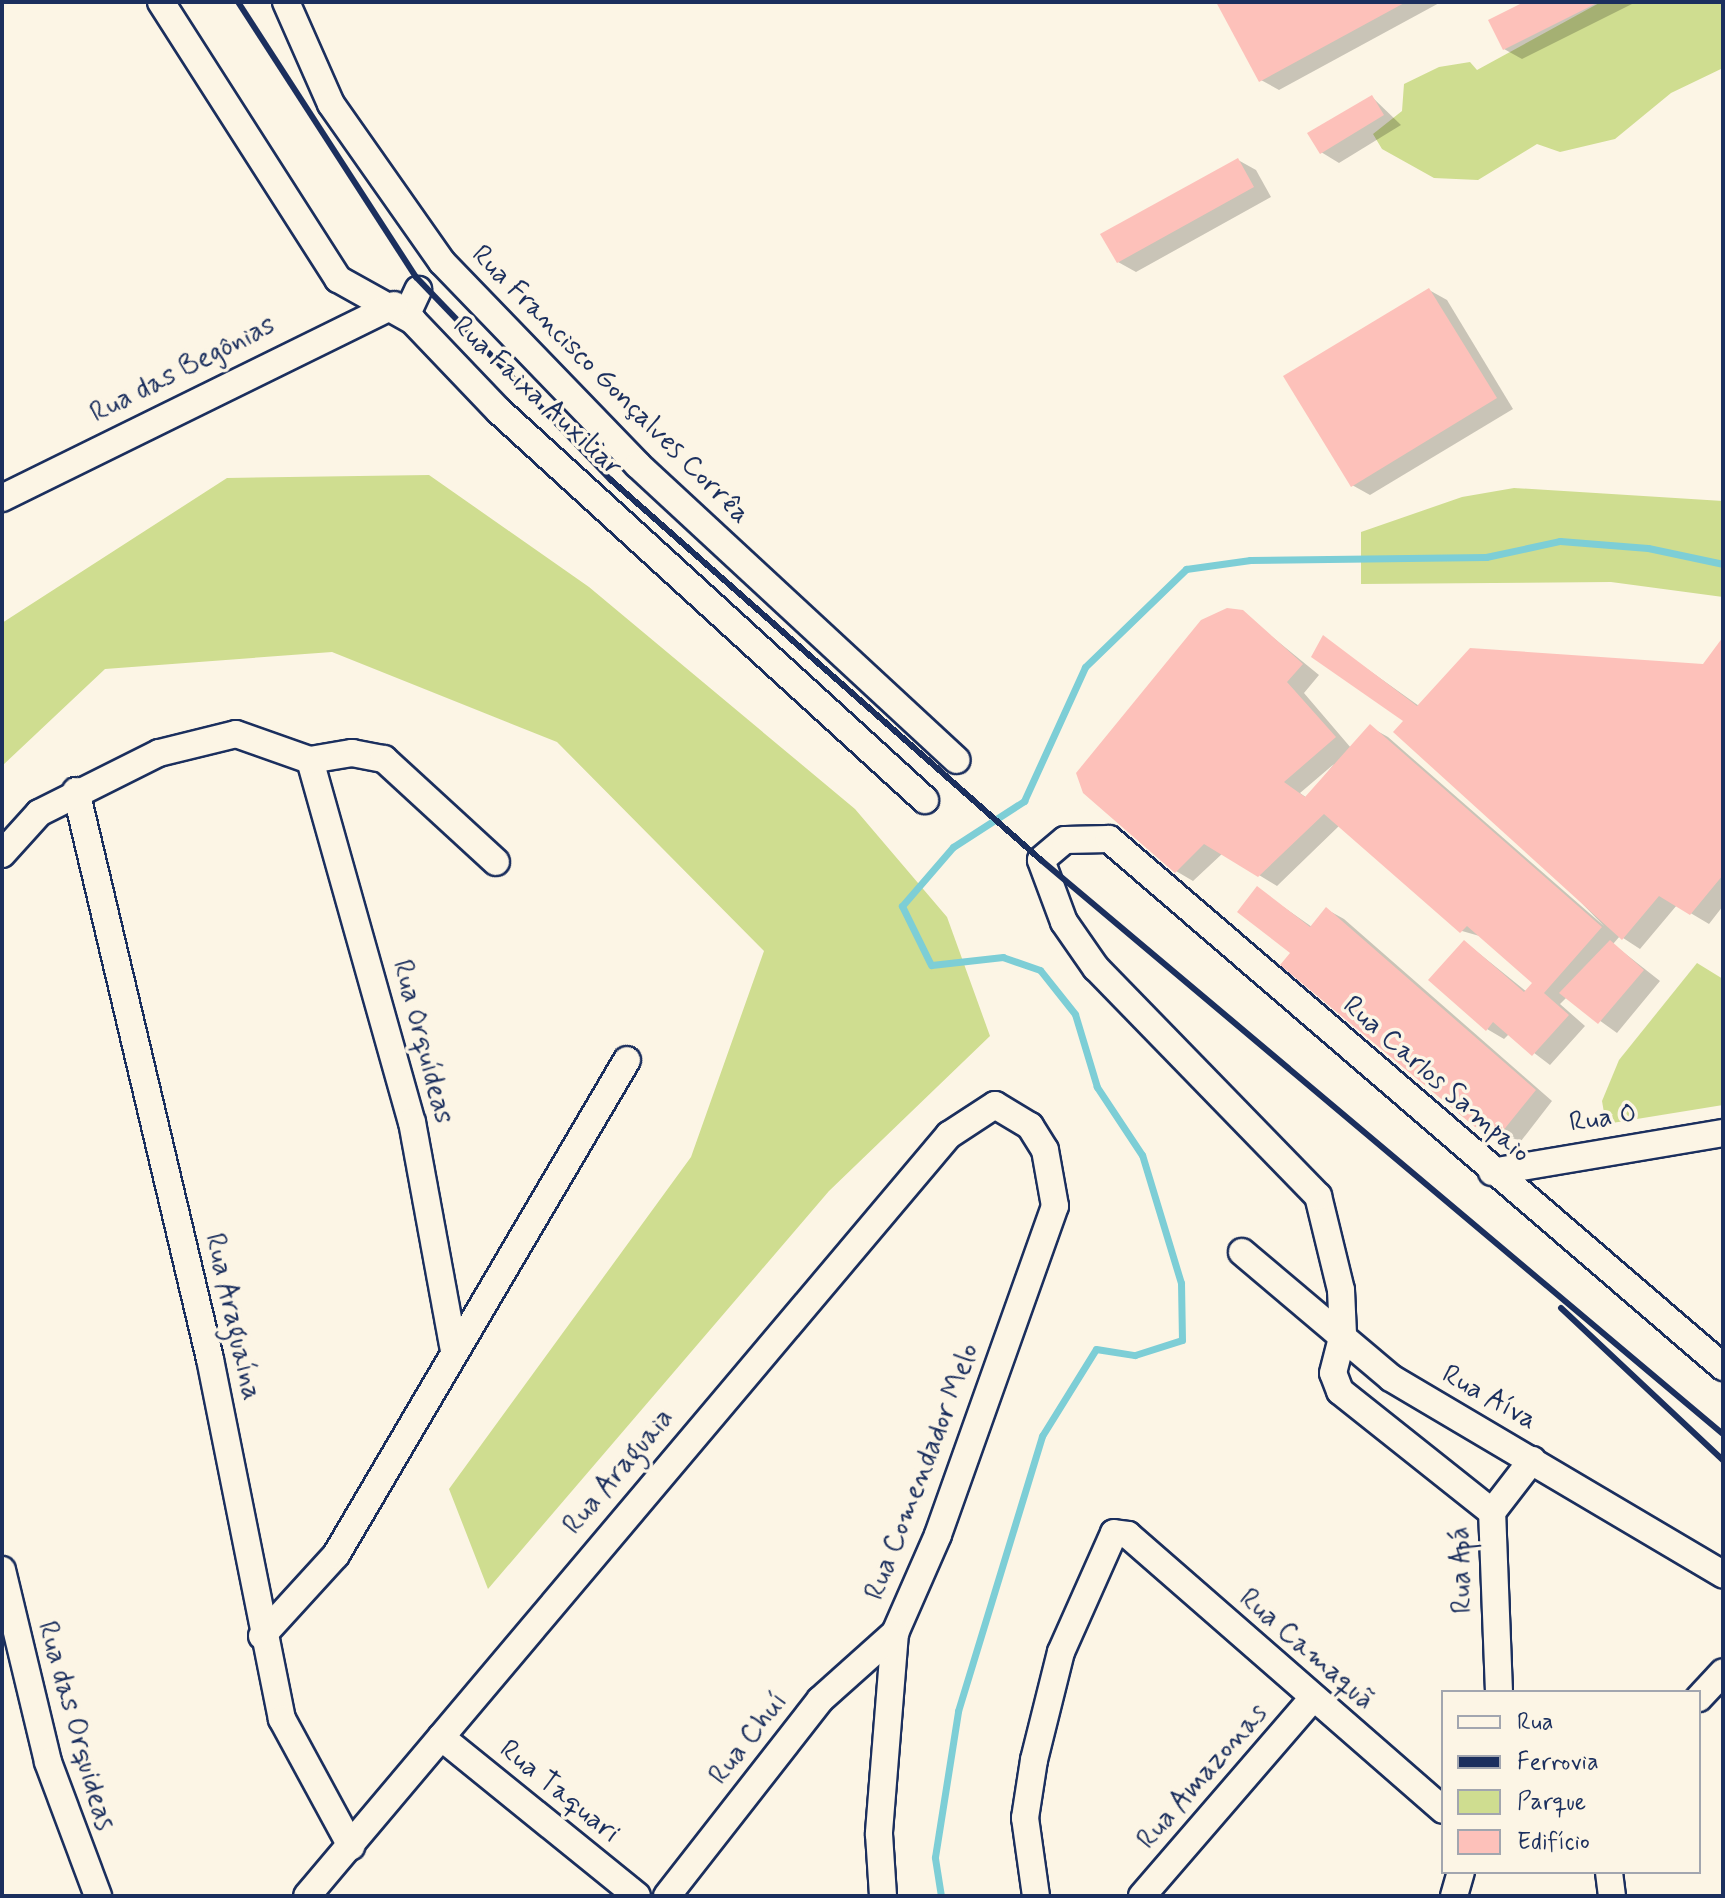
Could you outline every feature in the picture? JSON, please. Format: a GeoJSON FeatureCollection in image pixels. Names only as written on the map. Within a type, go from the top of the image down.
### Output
{"type":"FeatureCollection","features":[{"type":"Feature","properties":{"kind":"street","name":"Rua Faixa Auxiliar"},"geometry":{"type":"LineString","coordinates":[[161,2],[310,245],[338,279],[400,310],[499,411],[925,800]]}},
{"type":"Feature","properties":{"kind":"street","name":"Rua Francisco Gonçalves Corrêa"},"geometry":{"type":"LineString","coordinates":[[286,2],[301,49],[331,104],[442,262],[638,465],[957,760]]}},
{"type":"Feature","properties":{"kind":"street"},"geometry":{"type":"LineString","coordinates":[[400,310],[418,290]]}},
{"type":"Feature","properties":{"kind":"street","name":"Rua das Begônias"},"geometry":{"type":"LineString","coordinates":[[2,498],[400,310]]}},
{"type":"Feature","properties":{"kind":"street"},"geometry":{"type":"LineString","coordinates":[[2,854],[21,827],[76,791],[159,753],[236,734],[310,760],[352,753],[384,759],[496,862]]}},
{"type":"Feature","properties":{"kind":"street","name":"Rua Orquídeas"},"geometry":{"type":"LineString","coordinates":[[310,760],[412,1122],[453,1346]]}},
{"type":"Feature","properties":{"kind":"street","name":"Rua Araguaína"},"geometry":{"type":"LineString","coordinates":[[76,791],[210,1359],[262,1636],[282,1719],[351,1846]]}},
{"type":"Feature","properties":{"kind":"street","name":"Rua Carlos Sampaio"},"geometry":{"type":"LineString","coordinates":[[1343,1334],[1329,1225],[1311,1185],[1155,1034],[1064,922],[1041,860],[1065,840],[1109,839],[1492,1172],[1723,1367]]}},
{"type":"Feature","properties":{"kind":"street"},"geometry":{"type":"LineString","coordinates":[[262,1636],[336,1555],[453,1346],[627,1060]]}},
{"type":"Feature","properties":{"kind":"street","name":"Rua Comendador Melo"},"geometry":{"type":"LineString","coordinates":[[883,1896],[879,1834],[895,1633],[1055,1206],[1045,1150],[1030,1126],[995,1105]]}},
{"type":"Feature","properties":{"kind":"street","name":"Rua Araguaia"},"geometry":{"type":"LineString","coordinates":[[307,1896],[949,1135],[995,1105]]}},
{"type":"Feature","properties":{"kind":"street","name":"Rua O"},"geometry":{"type":"LineString","coordinates":[[1492,1172],[1723,1133]]}},
{"type":"Feature","properties":{"kind":"street","name":"Rua Aíva"},"geometry":{"type":"LineString","coordinates":[[1242,1252],[1343,1334],[1391,1378],[1723,1574]]}},
{"type":"Feature","properties":{"kind":"street"},"geometry":{"type":"LineString","coordinates":[[1343,1334],[1333,1373],[1340,1391],[1492,1512]]}},
{"type":"Feature","properties":{"kind":"street","name":"Rua Apá"},"geometry":{"type":"LineString","coordinates":[[1499,1690],[1492,1512],[1532,1460]]}},
{"type":"Feature","properties":{"kind":"street","name":"Rua Camaquã"},"geometry":{"type":"LineString","coordinates":[[1036,1896],[1025,1818],[1061,1652],[1107,1536],[1128,1535],[1312,1699],[1441,1808]]}},
{"type":"Feature","properties":{"kind":"street","name":"Rua das Orquideas"},"geometry":{"type":"LineString","coordinates":[[2,1570],[48,1762],[98,1896]]}},
{"type":"Feature","properties":{"kind":"street","name":"Rua Chuí"},"geometry":{"type":"LineString","coordinates":[[667,1896],[820,1700],[895,1633]]}},
{"type":"Feature","properties":{"kind":"street"},"geometry":{"type":"LineString","coordinates":[[1701,1696],[1723,1672]]}},
{"type":"Feature","properties":{"kind":"street","name":"Rua Amazonas"},"geometry":{"type":"LineString","coordinates":[[1142,1896],[1312,1699]]}},
{"type":"Feature","properties":{"kind":"street","name":"Rua Taquari"},"geometry":{"type":"LineString","coordinates":[[441,1737],[637,1896]]}},
{"type":"Feature","properties":{"kind":"street"},"geometry":{"type":"LineString","coordinates":[[1454,1896],[1460,1874]]}},
{"type":"Feature","properties":{"kind":"street"},"geometry":{"type":"LineString","coordinates":[[1609,1874],[1612,1896]]}},
{"type":"Feature","properties":{"kind":"green space"},"geometry":{"type":"Polygon","coordinates":[[[1601,2],[1723,2],[1723,68],[1671,93],[1615,139],[1560,152],[1537,144],[1478,180],[1434,178],[1382,149],[1373,134],[1402,111],[1404,84],[1439,67],[1470,62],[1477,70],[1601,2]]]}},
{"type":"Feature","properties":{"kind":"green space"},"geometry":{"type":"Polygon","coordinates":[[[429,475],[589,587],[855,809],[947,917],[990,1036],[829,1191],[488,1589],[449,1489],[691,1157],[764,951],[557,742],[332,652],[105,669],[2,766],[2,623],[227,478],[429,475]]]}},
{"type":"Feature","properties":{"kind":"green space"},"geometry":{"type":"Polygon","coordinates":[[[1514,488],[1723,501],[1723,597],[1611,582],[1361,584],[1361,532],[1462,497],[1514,488]]]}},
{"type":"Feature","properties":{"kind":"green space"},"geometry":{"type":"Polygon","coordinates":[[[1697,963],[1723,979],[1723,1105],[1606,1124],[1602,1101],[1619,1060],[1697,963]]]}},
{"type":"Feature","properties":{"kind":"building"},"geometry":{"type":"Polygon","coordinates":[[[1216,2],[1406,2],[1259,82],[1216,2]]]}},
{"type":"Feature","properties":{"kind":"building"},"geometry":{"type":"Polygon","coordinates":[[[1524,2],[1599,2],[1503,50],[1488,20],[1524,2]]]}},
{"type":"Feature","properties":{"kind":"building"},"geometry":{"type":"Polygon","coordinates":[[[1372,95],[1384,115],[1320,154],[1307,133],[1372,95]]]}},
{"type":"Feature","properties":{"kind":"building"},"geometry":{"type":"Polygon","coordinates":[[[1238,158],[1254,187],[1117,263],[1100,234],[1238,158]]]}},
{"type":"Feature","properties":{"kind":"building"},"geometry":{"type":"Polygon","coordinates":[[[1429,288],[1497,398],[1351,487],[1283,376],[1429,288]]]}},
{"type":"Feature","properties":{"kind":"building"},"geometry":{"type":"Polygon","coordinates":[[[1227,608],[1243,610],[1303,664],[1287,682],[1336,737],[1284,782],[1305,797],[1370,724],[1602,927],[1544,993],[1569,1015],[1532,1056],[1493,1022],[1486,1031],[1428,980],[1464,940],[1524,992],[1532,983],[1467,926],[1460,933],[1324,814],[1258,877],[1204,844],[1175,873],[1083,793],[1076,773],[1201,620],[1227,608]]]}},
{"type":"Feature","properties":{"kind":"building"},"geometry":{"type":"Polygon","coordinates":[[[1323,635],[1417,706],[1470,648],[1703,664],[1723,637],[1723,875],[1690,915],[1659,896],[1622,940],[1393,732],[1403,721],[1311,657],[1323,635]]]}},
{"type":"Feature","properties":{"kind":"building"},"geometry":{"type":"Polygon","coordinates":[[[1257,886],[1310,927],[1326,907],[1536,1090],[1502,1132],[1475,1127],[1280,965],[1290,953],[1237,912],[1257,886]]]}},
{"type":"Feature","properties":{"kind":"building"},"geometry":{"type":"Polygon","coordinates":[[[1610,940],[1644,970],[1598,1024],[1559,993],[1610,940]]]}},
{"type":"Feature","properties":{"kind":"waterway"},"geometry":{"type":"LineString","coordinates":[[941,1896],[935,1857],[958,1711],[1042,1436],[1096,1349],[1135,1355],[1182,1340],[1181,1283],[1142,1155],[1097,1087],[1075,1014],[1040,970],[1003,957],[931,965],[902,906],[953,847],[1024,801],[1085,667],[1186,569],[1250,560],[1486,557],[1560,541],[1648,548],[1723,564]]}},
{"type":"Feature","properties":{"kind":"railway"},"geometry":{"type":"LineString","coordinates":[[238,2],[416,277],[611,480],[1041,860],[1723,1434]]}},
{"type":"Feature","properties":{"kind":"railway"},"geometry":{"type":"LineString","coordinates":[[1561,1308],[1723,1460]]}}]}
